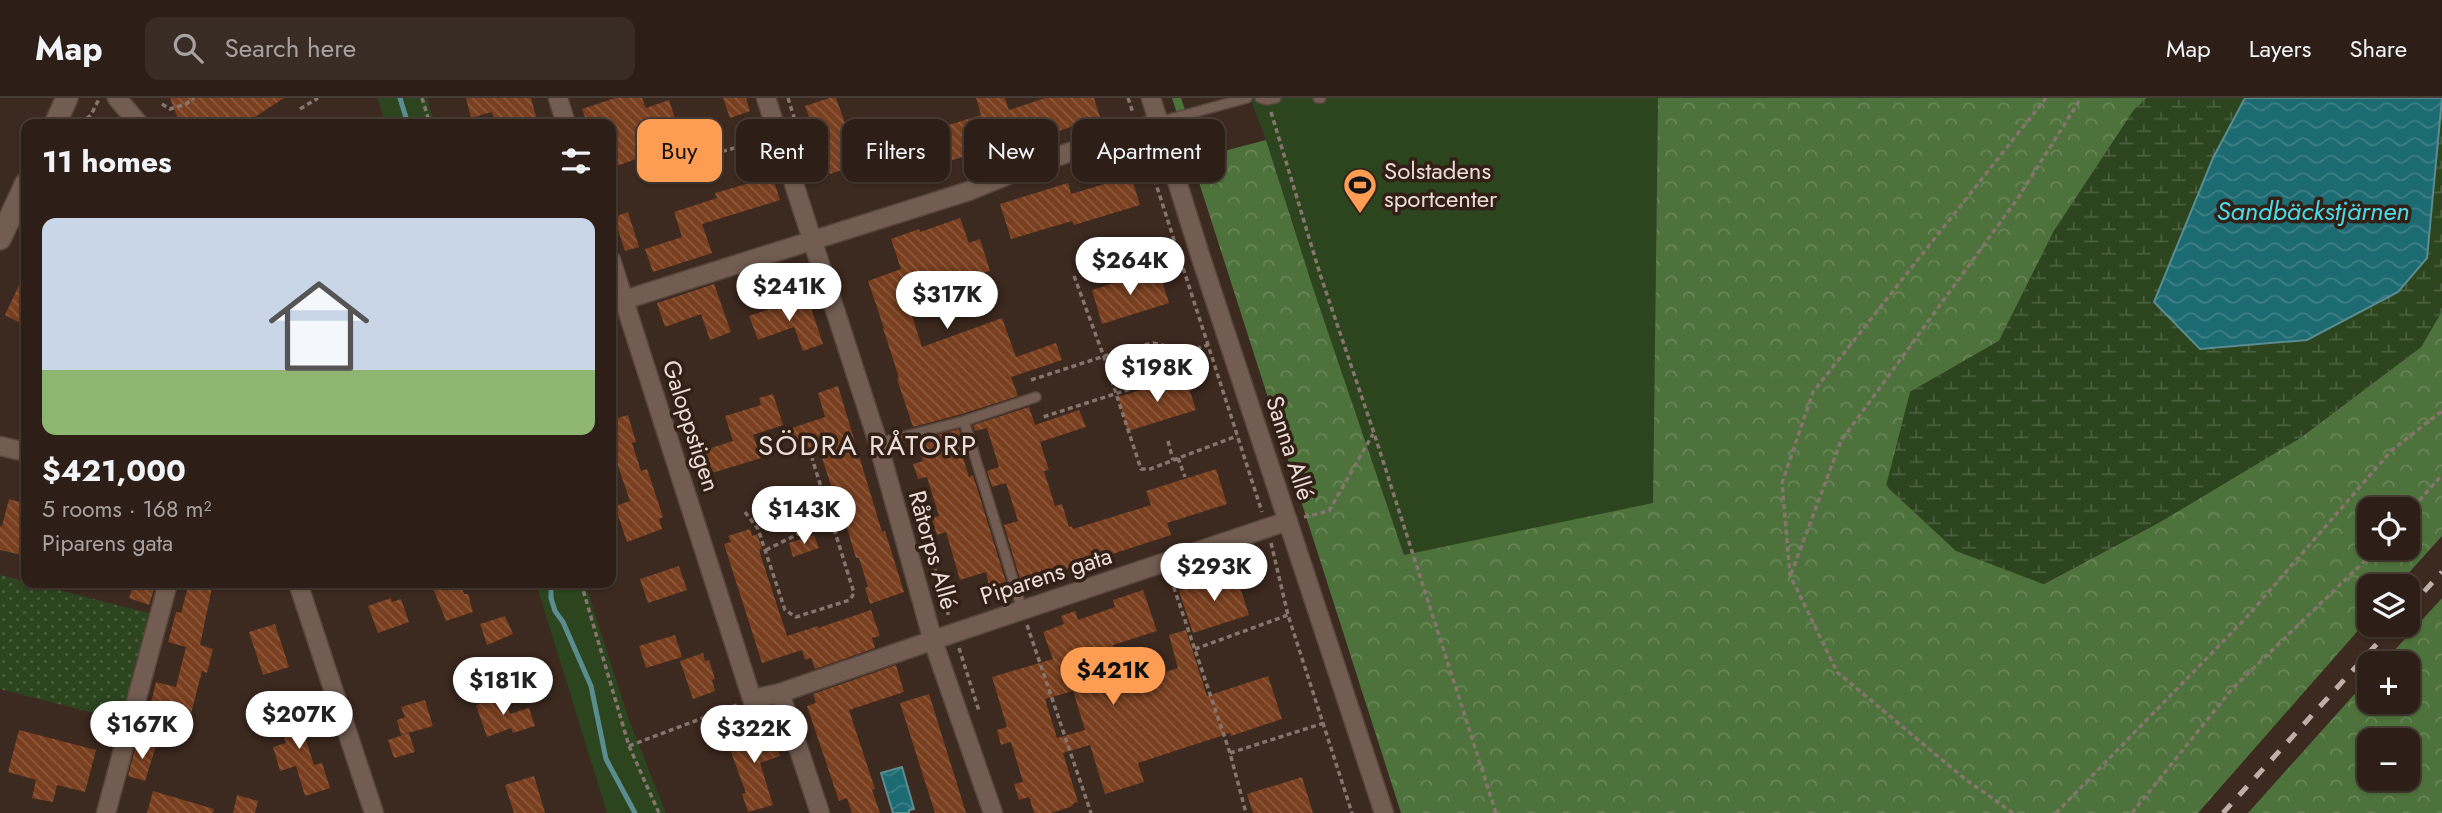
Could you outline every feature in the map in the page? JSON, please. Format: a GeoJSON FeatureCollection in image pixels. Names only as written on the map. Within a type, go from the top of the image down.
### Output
{"type":"FeatureCollection","features":[{"type":"Feature","properties":{"kind":"street"},"geometry":{"type":"LineString","coordinates":[[57,119],[67,98]]}},
{"type":"Feature","properties":{"kind":"street"},"geometry":{"type":"LineString","coordinates":[[117,98],[135,119]]}},
{"type":"Feature","properties":{"kind":"street"},"geometry":{"type":"LineString","coordinates":[[558,98],[564,119]]}},
{"type":"Feature","properties":{"kind":"street","name":"Råtorps Allé"},"geometry":{"type":"LineString","coordinates":[[766,98],[773,119]]}},
{"type":"Feature","properties":{"kind":"street","name":"Sanna Allé"},"geometry":{"type":"LineString","coordinates":[[1151,98],[1158,119]]}},
{"type":"Feature","properties":{"kind":"street"},"geometry":{"type":"LineString","coordinates":[[624,300],[969,191],[1072,151]]}},
{"type":"Feature","properties":{"kind":"street","name":"Råtorps Allé"},"geometry":{"type":"LineString","coordinates":[[794,182],[878,443],[933,641],[993,813]]}},
{"type":"Feature","properties":{"kind":"street","name":"Sanna Allé"},"geometry":{"type":"LineString","coordinates":[[1178,182],[1384,813]]}},
{"type":"Feature","properties":{"kind":"street"},"geometry":{"type":"LineString","coordinates":[[0,239],[21,194]]}},
{"type":"Feature","properties":{"kind":"street","name":"Galoppstigen"},"geometry":{"type":"LineString","coordinates":[[616,275],[752,699]]}},
{"type":"Feature","properties":{"kind":"street"},"geometry":{"type":"LineString","coordinates":[[0,446],[21,451]]}},
{"type":"Feature","properties":{"kind":"street","name":"Piparens gata"},"geometry":{"type":"LineString","coordinates":[[780,693],[1288,521]]}},
{"type":"Feature","properties":{"kind":"street"},"geometry":{"type":"LineString","coordinates":[[106,813],[166,588]]}},
{"type":"Feature","properties":{"kind":"street"},"geometry":{"type":"LineString","coordinates":[[300,588],[374,813]]}},
{"type":"Feature","properties":{"kind":"street"},"geometry":{"type":"LineString","coordinates":[[752,699],[780,693],[820,813]]}},
{"type":"Feature","properties":{"kind":"lane"},"geometry":{"type":"LineString","coordinates":[[1170,119],[1247,98]]}},
{"type":"Feature","properties":{"kind":"lane"},"geometry":{"type":"LineString","coordinates":[[878,443],[964,421],[1036,397]]}},
{"type":"Feature","properties":{"kind":"lane"},"geometry":{"type":"LineString","coordinates":[[964,421],[1022,609]]}},
{"type":"Feature","properties":{"kind":"path"},"geometry":{"type":"LineString","coordinates":[[87,119],[92,115],[99,98]]}},
{"type":"Feature","properties":{"kind":"path"},"geometry":{"type":"LineString","coordinates":[[162,104],[170,109],[186,104],[194,98]]}},
{"type":"Feature","properties":{"kind":"path"},"geometry":{"type":"LineString","coordinates":[[304,98],[306,105]]}},
{"type":"Feature","properties":{"kind":"path"},"geometry":{"type":"LineString","coordinates":[[300,109],[318,98]]}},
{"type":"Feature","properties":{"kind":"path"},"geometry":{"type":"LineString","coordinates":[[422,98],[428,119]]}},
{"type":"Feature","properties":{"kind":"path"},"geometry":{"type":"LineString","coordinates":[[1128,98],[1135,119]]}},
{"type":"Feature","properties":{"kind":"path"},"geometry":{"type":"LineString","coordinates":[[2013,813],[1965,779],[1837,672],[1790,575],[1782,483],[1814,392],[2046,98]]}},
{"type":"Feature","properties":{"kind":"path"},"geometry":{"type":"LineString","coordinates":[[1790,575],[1841,441],[2018,198],[2081,98]]}},
{"type":"Feature","properties":{"kind":"path"},"geometry":{"type":"LineString","coordinates":[[1268,99],[1320,274],[1496,813]]}},
{"type":"Feature","properties":{"kind":"path"},"geometry":{"type":"LineString","coordinates":[[1155,182],[1267,527],[1288,615],[1352,813]]}},
{"type":"Feature","properties":{"kind":"path"},"geometry":{"type":"LineString","coordinates":[[1101,241],[1121,278]]}},
{"type":"Feature","properties":{"kind":"path"},"geometry":{"type":"LineString","coordinates":[[1083,273],[1175,243]]}},
{"type":"Feature","properties":{"kind":"path"},"geometry":{"type":"LineString","coordinates":[[1074,276],[1104,356],[1141,469],[1150,469],[1237,436]]}},
{"type":"Feature","properties":{"kind":"path"},"geometry":{"type":"LineString","coordinates":[[1031,380],[1104,356],[1153,344],[1171,347],[1179,354]]}},
{"type":"Feature","properties":{"kind":"path"},"geometry":{"type":"LineString","coordinates":[[1179,354],[1208,345]]}},
{"type":"Feature","properties":{"kind":"path"},"geometry":{"type":"LineString","coordinates":[[1043,418],[1163,376],[1177,362],[1179,354]]}},
{"type":"Feature","properties":{"kind":"path"},"geometry":{"type":"LineString","coordinates":[[2056,813],[2245,619],[2392,450],[2442,411]]}},
{"type":"Feature","properties":{"kind":"path"},"geometry":{"type":"LineString","coordinates":[[1288,521],[1329,511],[1374,433]]}},
{"type":"Feature","properties":{"kind":"path"},"geometry":{"type":"LineString","coordinates":[[1168,441],[1185,477]]}},
{"type":"Feature","properties":{"kind":"path"},"geometry":{"type":"LineString","coordinates":[[745,512],[758,529],[785,610],[796,617],[850,600],[854,593],[812,458]]}},
{"type":"Feature","properties":{"kind":"path"},"geometry":{"type":"LineString","coordinates":[[2420,500],[2442,475]]}},
{"type":"Feature","properties":{"kind":"path"},"geometry":{"type":"LineString","coordinates":[[765,550],[800,533],[832,524]]}},
{"type":"Feature","properties":{"kind":"path"},"geometry":{"type":"LineString","coordinates":[[2132,813],[2232,689],[2366,560]]}},
{"type":"Feature","properties":{"kind":"path"},"geometry":{"type":"LineString","coordinates":[[1165,562],[1230,753],[1246,813]]}},
{"type":"Feature","properties":{"kind":"path"},"geometry":{"type":"LineString","coordinates":[[582,588],[629,746],[659,813]]}},
{"type":"Feature","properties":{"kind":"path"},"geometry":{"type":"LineString","coordinates":[[1022,609],[1091,813]]}},
{"type":"Feature","properties":{"kind":"path"},"geometry":{"type":"LineString","coordinates":[[1195,649],[1288,615]]}},
{"type":"Feature","properties":{"kind":"path"},"geometry":{"type":"LineString","coordinates":[[629,746],[752,699]]}},
{"type":"Feature","properties":{"kind":"path"},"geometry":{"type":"LineString","coordinates":[[1230,753],[1324,723]]}},
{"type":"Feature","properties":{"kind":"green space"},"geometry":{"type":"Polygon","coordinates":[[[377,98],[427,98],[433,119],[384,119],[377,98]]]}},
{"type":"Feature","properties":{"kind":"green space"},"geometry":{"type":"Polygon","coordinates":[[[1172,98],[1181,98],[1188,119],[1179,119],[1172,98]]]}},
{"type":"Feature","properties":{"kind":"green space"},"geometry":{"type":"Polygon","coordinates":[[[1250,98],[1658,98],[1653,504],[1404,555],[1250,98]]]}},
{"type":"Feature","properties":{"kind":"green space"},"geometry":{"type":"Polygon","coordinates":[[[1658,98],[2147,98],[2134,110],[2054,231],[1999,341],[1910,392],[2044,584],[2160,522],[2300,438],[2421,347],[2442,311],[2442,536],[2408,574],[2357,574],[2357,632],[2198,813],[1401,813],[1199,182],[1225,182],[1225,151],[1266,140],[1404,555],[1653,503],[1658,98]]]}},
{"type":"Feature","properties":{"kind":"green space"},"geometry":{"type":"Polygon","coordinates":[[[2147,98],[2245,98],[2213,158],[2154,302],[2427,258],[2442,104],[2442,311],[2421,347],[2300,438],[2160,522],[2043,584],[1956,551],[1886,486],[1910,392],[1999,341],[2054,231],[2134,110],[2147,98]]]}},
{"type":"Feature","properties":{"kind":"green space"},"geometry":{"type":"Polygon","coordinates":[[[0,575],[21,580],[21,588],[51,588],[156,615],[128,722],[0,689],[0,575]]]}},
{"type":"Feature","properties":{"kind":"green space"},"geometry":{"type":"Polygon","coordinates":[[[538,588],[587,588],[629,720],[666,813],[607,813],[538,588]]]}},
{"type":"Feature","properties":{"kind":"green space"},"geometry":{"type":"Polygon","coordinates":[[[2442,598],[2442,813],[2248,813],[2357,691],[2357,714],[2420,714],[2420,651],[2394,651],[2407,637],[2420,637],[2420,622],[2442,598]]]}},
{"type":"Feature","properties":{"kind":"water","name":"Sandbäckstjärnen"},"geometry":{"type":"Polygon","coordinates":[[[2245,98],[2442,98],[2427,258],[2398,292],[2307,340],[2200,349],[2154,302],[2213,158],[2245,98]]]}},
{"type":"Feature","properties":{"kind":"water"},"geometry":{"type":"Polygon","coordinates":[[[902,767],[914,809],[909,810],[909,813],[893,813],[881,773],[902,767]]]}},
{"type":"Feature","properties":{"kind":"building"},"geometry":{"type":"Polygon","coordinates":[[[170,98],[284,98],[252,119],[178,119],[170,98]]]}},
{"type":"Feature","properties":{"kind":"building"},"geometry":{"type":"Polygon","coordinates":[[[466,98],[531,98],[537,119],[494,119],[492,112],[471,118],[466,98]]]}},
{"type":"Feature","properties":{"kind":"building"},"geometry":{"type":"Polygon","coordinates":[[[615,98],[642,98],[646,108],[669,100],[675,119],[637,119],[637,159],[616,166],[616,119],[586,119],[582,109],[615,98]]]}},
{"type":"Feature","properties":{"kind":"building"},"geometry":{"type":"Polygon","coordinates":[[[723,98],[746,98],[750,111],[730,118],[723,98]]]}},
{"type":"Feature","properties":{"kind":"building"},"geometry":{"type":"Polygon","coordinates":[[[836,98],[844,119],[842,170],[830,174],[828,169],[828,119],[810,119],[805,106],[836,98]]]}},
{"type":"Feature","properties":{"kind":"building"},"geometry":{"type":"Polygon","coordinates":[[[976,98],[1005,98],[1009,110],[1045,98],[1094,98],[1100,117],[1072,119],[1072,127],[1058,131],[1058,119],[968,119],[981,115],[976,98]]]}},
{"type":"Feature","properties":{"kind":"building"},"geometry":{"type":"Polygon","coordinates":[[[964,120],[964,156],[950,161],[950,124],[964,120]]]}},
{"type":"Feature","properties":{"kind":"building"},"geometry":{"type":"Polygon","coordinates":[[[753,182],[774,182],[780,200],[702,224],[712,253],[653,272],[645,249],[682,237],[674,212],[717,198],[715,193],[753,182]]]}},
{"type":"Feature","properties":{"kind":"building"},"geometry":{"type":"Polygon","coordinates":[[[1111,182],[1133,182],[1140,205],[1074,225],[1072,221],[1011,239],[1000,204],[1068,183],[1071,194],[1111,182]]]}},
{"type":"Feature","properties":{"kind":"building"},"geometry":{"type":"Polygon","coordinates":[[[628,212],[639,247],[625,251],[616,216],[628,212]]]}},
{"type":"Feature","properties":{"kind":"building"},"geometry":{"type":"Polygon","coordinates":[[[960,218],[969,243],[980,239],[990,271],[908,297],[922,347],[1002,318],[1016,357],[1056,343],[1062,360],[1011,377],[1018,396],[913,427],[868,281],[901,269],[891,239],[960,218]]]}},
{"type":"Feature","properties":{"kind":"building"},"geometry":{"type":"Polygon","coordinates":[[[1158,269],[1169,303],[1102,324],[1092,290],[1158,269]]]}},
{"type":"Feature","properties":{"kind":"building"},"geometry":{"type":"Polygon","coordinates":[[[21,281],[21,323],[5,315],[21,281]]]}},
{"type":"Feature","properties":{"kind":"building"},"geometry":{"type":"Polygon","coordinates":[[[714,284],[731,332],[710,340],[701,314],[665,327],[657,303],[714,284]]]}},
{"type":"Feature","properties":{"kind":"building"},"geometry":{"type":"Polygon","coordinates":[[[807,296],[823,344],[803,351],[794,327],[758,340],[749,316],[807,296]]]}},
{"type":"Feature","properties":{"kind":"building"},"geometry":{"type":"Polygon","coordinates":[[[1185,376],[1196,410],[1128,431],[1118,397],[1185,376]]]}},
{"type":"Feature","properties":{"kind":"building"},"geometry":{"type":"Polygon","coordinates":[[[838,386],[882,532],[885,531],[904,592],[870,604],[859,558],[856,558],[834,485],[831,486],[818,445],[796,451],[789,429],[825,417],[818,393],[838,386]]]}},
{"type":"Feature","properties":{"kind":"building"},"geometry":{"type":"Polygon","coordinates":[[[773,394],[783,425],[753,435],[761,458],[702,476],[695,453],[733,441],[725,416],[761,405],[759,398],[773,394]]]}},
{"type":"Feature","properties":{"kind":"building"},"geometry":{"type":"Polygon","coordinates":[[[1029,407],[1035,425],[1079,410],[1086,427],[1040,442],[1049,470],[1044,471],[1055,506],[1062,504],[1069,527],[1072,526],[1073,529],[1151,505],[1146,491],[1216,469],[1227,504],[1167,523],[1171,535],[1063,570],[1066,580],[1050,586],[1047,577],[1026,584],[1024,578],[1020,579],[1004,525],[1018,521],[1006,483],[992,487],[987,471],[999,467],[987,428],[975,431],[973,425],[1029,407]]]}},
{"type":"Feature","properties":{"kind":"building"},"geometry":{"type":"Polygon","coordinates":[[[628,415],[636,442],[632,443],[641,471],[647,469],[663,517],[659,519],[662,529],[627,542],[616,509],[616,506],[630,501],[616,463],[616,419],[628,415]]]}},
{"type":"Feature","properties":{"kind":"building"},"geometry":{"type":"Polygon","coordinates":[[[959,429],[961,435],[957,437],[969,477],[973,475],[1006,582],[989,586],[986,572],[960,580],[946,532],[937,535],[932,518],[939,516],[927,477],[918,479],[913,464],[923,461],[917,440],[959,429]]]}},
{"type":"Feature","properties":{"kind":"building"},"geometry":{"type":"Polygon","coordinates":[[[9,499],[21,503],[21,555],[0,550],[2,526],[9,499]]]}},
{"type":"Feature","properties":{"kind":"building"},"geometry":{"type":"Polygon","coordinates":[[[750,529],[752,536],[757,534],[762,549],[759,550],[787,636],[871,610],[880,636],[872,638],[875,648],[815,669],[811,658],[805,660],[802,650],[762,663],[724,544],[731,542],[728,536],[750,529]]]}},
{"type":"Feature","properties":{"kind":"building"},"geometry":{"type":"Polygon","coordinates":[[[814,535],[819,548],[793,557],[789,543],[814,535]]]}},
{"type":"Feature","properties":{"kind":"building"},"geometry":{"type":"Polygon","coordinates":[[[679,566],[687,590],[648,603],[640,579],[679,566]]]}},
{"type":"Feature","properties":{"kind":"building"},"geometry":{"type":"Polygon","coordinates":[[[1235,572],[1249,615],[1193,633],[1179,591],[1235,572]]]}},
{"type":"Feature","properties":{"kind":"building"},"geometry":{"type":"Polygon","coordinates":[[[132,588],[154,588],[149,605],[129,598],[132,588]]]}},
{"type":"Feature","properties":{"kind":"building"},"geometry":{"type":"Polygon","coordinates":[[[188,588],[212,588],[200,645],[213,649],[207,673],[202,671],[185,738],[154,730],[158,713],[149,711],[156,682],[176,687],[186,647],[168,642],[176,612],[181,613],[188,588]]]}},
{"type":"Feature","properties":{"kind":"building"},"geometry":{"type":"Polygon","coordinates":[[[433,588],[462,588],[464,594],[468,594],[473,612],[446,621],[433,588]]]}},
{"type":"Feature","properties":{"kind":"building"},"geometry":{"type":"Polygon","coordinates":[[[1143,590],[1157,631],[1113,645],[1114,648],[1103,652],[1114,688],[1178,668],[1169,635],[1186,630],[1207,696],[1268,676],[1282,719],[1138,763],[1144,782],[1105,794],[1090,745],[1063,753],[1078,802],[1051,813],[1034,813],[1029,797],[1019,800],[1014,784],[1023,782],[1011,742],[1001,745],[997,730],[1007,727],[992,677],[1053,659],[1043,632],[1064,624],[1061,616],[1075,611],[1078,620],[1115,607],[1113,600],[1143,590]],[[1073,691],[1045,699],[1057,738],[1085,730],[1073,691]]]}},
{"type":"Feature","properties":{"kind":"building"},"geometry":{"type":"Polygon","coordinates":[[[391,598],[392,602],[401,599],[409,622],[378,633],[368,606],[391,598]]]}},
{"type":"Feature","properties":{"kind":"building"},"geometry":{"type":"Polygon","coordinates":[[[505,616],[513,634],[487,645],[480,624],[505,616]]]}},
{"type":"Feature","properties":{"kind":"building"},"geometry":{"type":"Polygon","coordinates":[[[275,624],[289,667],[263,675],[249,632],[275,624]]]}},
{"type":"Feature","properties":{"kind":"building"},"geometry":{"type":"Polygon","coordinates":[[[675,635],[682,657],[646,668],[639,646],[675,635]]]}},
{"type":"Feature","properties":{"kind":"building"},"geometry":{"type":"Polygon","coordinates":[[[703,653],[705,661],[709,660],[715,679],[712,680],[715,691],[693,699],[680,661],[703,653]]]}},
{"type":"Feature","properties":{"kind":"building"},"geometry":{"type":"Polygon","coordinates":[[[896,665],[904,692],[849,710],[875,789],[872,790],[880,813],[852,813],[847,798],[839,801],[807,706],[816,703],[813,694],[896,665]]]}},
{"type":"Feature","properties":{"kind":"building"},"geometry":{"type":"Polygon","coordinates":[[[929,694],[966,813],[935,813],[900,703],[929,694]]]}},
{"type":"Feature","properties":{"kind":"building"},"geometry":{"type":"Polygon","coordinates":[[[503,696],[510,714],[529,708],[535,726],[513,733],[511,728],[487,737],[476,705],[503,696]]]}},
{"type":"Feature","properties":{"kind":"building"},"geometry":{"type":"Polygon","coordinates":[[[425,700],[433,726],[401,735],[397,720],[405,717],[401,707],[425,700]]]}},
{"type":"Feature","properties":{"kind":"building"},"geometry":{"type":"Polygon","coordinates":[[[302,705],[312,735],[305,737],[314,765],[322,763],[330,788],[305,796],[296,766],[280,771],[273,747],[286,743],[276,713],[302,705]]]}},
{"type":"Feature","properties":{"kind":"building"},"geometry":{"type":"Polygon","coordinates":[[[752,722],[755,729],[764,726],[770,742],[775,741],[780,756],[760,763],[773,805],[748,812],[742,794],[746,793],[731,752],[743,749],[735,728],[752,722]]]}},
{"type":"Feature","properties":{"kind":"building"},"geometry":{"type":"Polygon","coordinates":[[[19,730],[96,750],[85,792],[57,785],[53,802],[32,798],[36,780],[8,772],[19,730]]]}},
{"type":"Feature","properties":{"kind":"building"},"geometry":{"type":"Polygon","coordinates":[[[409,733],[415,752],[394,758],[388,740],[409,733]]]}},
{"type":"Feature","properties":{"kind":"building"},"geometry":{"type":"Polygon","coordinates":[[[137,741],[156,746],[145,781],[128,776],[137,741]]]}},
{"type":"Feature","properties":{"kind":"building"},"geometry":{"type":"Polygon","coordinates":[[[534,776],[545,813],[514,813],[505,785],[534,776]]]}},
{"type":"Feature","properties":{"kind":"building"},"geometry":{"type":"Polygon","coordinates":[[[1302,777],[1313,813],[1253,813],[1247,794],[1302,777]]]}},
{"type":"Feature","properties":{"kind":"building"},"geometry":{"type":"Polygon","coordinates":[[[153,791],[214,809],[213,813],[147,813],[153,791]]]}},
{"type":"Feature","properties":{"kind":"building"},"geometry":{"type":"Polygon","coordinates":[[[237,795],[258,801],[255,813],[233,813],[237,795]]]}},
{"type":"Feature","properties":{"kind":"waterway"},"geometry":{"type":"LineString","coordinates":[[400,98],[406,119]]}},
{"type":"Feature","properties":{"kind":"waterway"},"geometry":{"type":"LineString","coordinates":[[551,588],[555,611],[563,622],[591,686],[606,759],[635,813]]}},
{"type":"Feature","properties":{"kind":"railway"},"geometry":{"type":"LineString","coordinates":[[2420,596],[2442,572]]}},
{"type":"Feature","properties":{"kind":"railway"},"geometry":{"type":"LineString","coordinates":[[2223,813],[2383,637]]}},
{"type":"Feature","properties":{"kind":"place","name":"Solstadens sportcenter"},"geometry":{"type":"Point","coordinates":[1360,215]}},
{"type":"Feature","properties":{"kind":"district","name":"SÖDRA RÅTORP"},"geometry":{"type":"Point","coordinates":[868,445]}}]}
